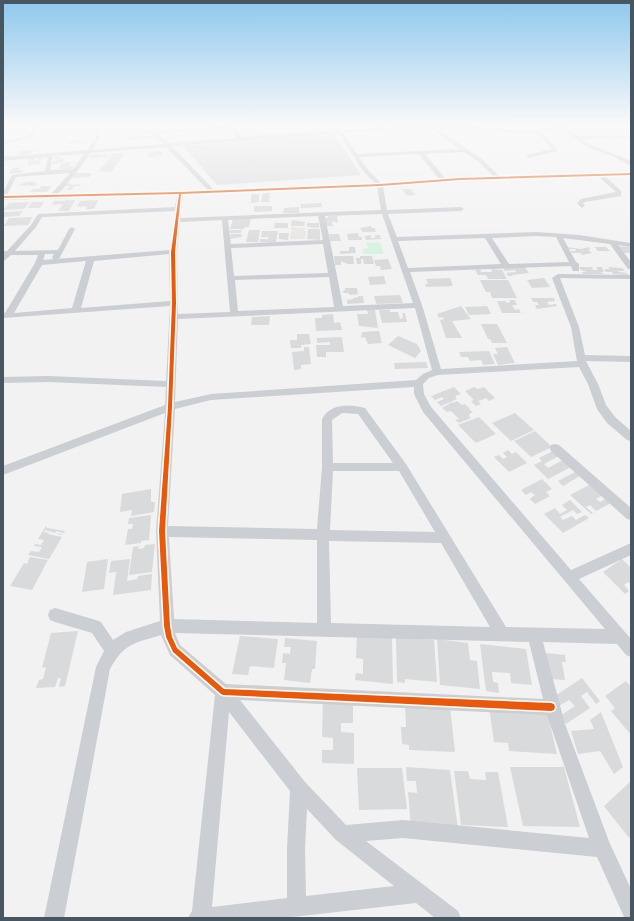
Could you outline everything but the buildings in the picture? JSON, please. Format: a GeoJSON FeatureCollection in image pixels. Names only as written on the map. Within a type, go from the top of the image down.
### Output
{"type":"FeatureCollection","features":[{"type":"Feature","properties":{"kind":"street"},"geometry":{"type":"LineString","coordinates":[[192,169],[213,192]]}},
{"type":"Feature","properties":{"kind":"street"},"geometry":{"type":"LineString","coordinates":[[364,169],[380,185],[384,212],[418,305],[437,372]]}},
{"type":"Feature","properties":{"kind":"street"},"geometry":{"type":"LineString","coordinates":[[434,169],[443,180]]}},
{"type":"Feature","properties":{"kind":"street"},"geometry":{"type":"LineString","coordinates":[[490,169],[498,178]]}},
{"type":"Feature","properties":{"kind":"street"},"geometry":{"type":"LineString","coordinates":[[4,178],[47,172],[75,171]]}},
{"type":"Feature","properties":{"kind":"street"},"geometry":{"type":"LineString","coordinates":[[52,197],[75,171]]}},
{"type":"Feature","properties":{"kind":"street"},"geometry":{"type":"LineString","coordinates":[[14,176],[3,197],[213,192],[380,185],[443,180],[631,174]]}},
{"type":"Feature","properties":{"kind":"street"},"geometry":{"type":"LineString","coordinates":[[582,206],[580,203],[583,200],[619,195],[619,192],[601,176]]}},
{"type":"Feature","properties":{"kind":"street"},"geometry":{"type":"LineString","coordinates":[[180,193],[173,252],[174,302],[170,407],[162,531],[169,637],[175,650],[223,692],[299,788],[342,834],[451,918]]}},
{"type":"Feature","properties":{"kind":"street"},"geometry":{"type":"LineString","coordinates":[[3,260],[6,253],[34,226],[39,216],[43,214],[177,209]]}},
{"type":"Feature","properties":{"kind":"street"},"geometry":{"type":"LineString","coordinates":[[177,220],[461,209]]}},
{"type":"Feature","properties":{"kind":"street"},"geometry":{"type":"LineString","coordinates":[[320,214],[333,275],[338,309]]}},
{"type":"Feature","properties":{"kind":"street"},"geometry":{"type":"LineString","coordinates":[[225,218],[229,246],[234,314]]}},
{"type":"Feature","properties":{"kind":"street"},"geometry":{"type":"LineString","coordinates":[[49,262],[60,252],[72,229]]}},
{"type":"Feature","properties":{"kind":"street"},"geometry":{"type":"LineString","coordinates":[[395,239],[525,234],[558,235],[631,245]]}},
{"type":"Feature","properties":{"kind":"street"},"geometry":{"type":"LineString","coordinates":[[488,235],[506,266]]}},
{"type":"Feature","properties":{"kind":"street"},"geometry":{"type":"LineString","coordinates":[[558,235],[575,264],[579,277]]}},
{"type":"Feature","properties":{"kind":"street"},"geometry":{"type":"LineString","coordinates":[[229,246],[326,242]]}},
{"type":"Feature","properties":{"kind":"street"},"geometry":{"type":"LineString","coordinates":[[612,242],[631,267]]}},
{"type":"Feature","properties":{"kind":"street"},"geometry":{"type":"LineString","coordinates":[[6,253],[42,254],[60,252]]}},
{"type":"Feature","properties":{"kind":"street"},"geometry":{"type":"LineString","coordinates":[[39,263],[173,252]]}},
{"type":"Feature","properties":{"kind":"street"},"geometry":{"type":"LineString","coordinates":[[5,316],[39,263],[42,254]]}},
{"type":"Feature","properties":{"kind":"street"},"geometry":{"type":"LineString","coordinates":[[76,310],[91,258]]}},
{"type":"Feature","properties":{"kind":"street"},"geometry":{"type":"LineString","coordinates":[[406,270],[575,264]]}},
{"type":"Feature","properties":{"kind":"street"},"geometry":{"type":"LineString","coordinates":[[231,278],[333,275]]}},
{"type":"Feature","properties":{"kind":"street"},"geometry":{"type":"LineString","coordinates":[[631,278],[558,276],[556,278],[575,327],[581,361],[593,384],[601,406],[606,414],[631,436]]}},
{"type":"Feature","properties":{"kind":"street"},"geometry":{"type":"LineString","coordinates":[[5,316],[174,302]]}},
{"type":"Feature","properties":{"kind":"street"},"geometry":{"type":"LineString","coordinates":[[173,317],[418,305]]}},
{"type":"Feature","properties":{"kind":"street"},"geometry":{"type":"LineString","coordinates":[[3,471],[170,407],[211,397],[418,383],[426,376],[437,372],[581,361],[631,359]]}},
{"type":"Feature","properties":{"kind":"street"},"geometry":{"type":"LineString","coordinates":[[3,380],[48,379],[170,384]]}},
{"type":"Feature","properties":{"kind":"street"},"geometry":{"type":"LineString","coordinates":[[418,383],[419,394],[427,409],[631,650]]}},
{"type":"Feature","properties":{"kind":"street"},"geometry":{"type":"LineString","coordinates":[[324,630],[323,536],[328,467],[327,419],[334,411],[348,409],[361,411],[365,414],[402,467],[503,635]]}},
{"type":"Feature","properties":{"kind":"street"},"geometry":{"type":"LineString","coordinates":[[555,448],[631,515]]}},
{"type":"Feature","properties":{"kind":"street"},"geometry":{"type":"LineString","coordinates":[[328,467],[402,467]]}},
{"type":"Feature","properties":{"kind":"street"},"geometry":{"type":"LineString","coordinates":[[162,531],[446,538]]}},
{"type":"Feature","properties":{"kind":"street"},"geometry":{"type":"LineString","coordinates":[[570,577],[631,549]]}},
{"type":"Feature","properties":{"kind":"street"},"geometry":{"type":"LineString","coordinates":[[55,615],[96,627],[112,650]]}},
{"type":"Feature","properties":{"kind":"street"},"geometry":{"type":"LineString","coordinates":[[54,918],[103,667],[112,650],[126,639],[168,626],[621,637]]}},
{"type":"Feature","properties":{"kind":"street"},"geometry":{"type":"LineString","coordinates":[[534,635],[551,707],[602,848],[631,910]]}},
{"type":"Feature","properties":{"kind":"street"},"geometry":{"type":"LineString","coordinates":[[223,692],[551,707]]}},
{"type":"Feature","properties":{"kind":"street"},"geometry":{"type":"LineString","coordinates":[[223,692],[200,918],[419,893]]}},
{"type":"Feature","properties":{"kind":"street"},"geometry":{"type":"LineString","coordinates":[[297,906],[296,849],[299,788]]}},
{"type":"Feature","properties":{"kind":"street"},"geometry":{"type":"LineString","coordinates":[[342,834],[403,828],[602,848]]}},
{"type":"Feature","properties":{"kind":"shaded area"},"geometry":{"type":"Polygon","coordinates":[[[291,227],[306,228],[303,231],[306,231],[305,239],[290,239],[291,231],[296,230],[291,230],[291,227]]]}},
{"type":"Feature","properties":{"kind":"green space"},"geometry":{"type":"Polygon","coordinates":[[[380,242],[384,254],[364,254],[362,249],[368,248],[366,243],[380,242]]]}},
{"type":"Feature","properties":{"kind":"cycle path"},"geometry":{"type":"LineString","coordinates":[[3,197],[180,193],[380,185],[460,179],[631,174]]}},
{"type":"Feature","properties":{"kind":"cycle path"},"geometry":{"type":"LineString","coordinates":[[180,193],[173,252],[174,303],[170,407],[162,531],[167,626],[169,637],[175,650],[223,692],[551,707]]}}]}
